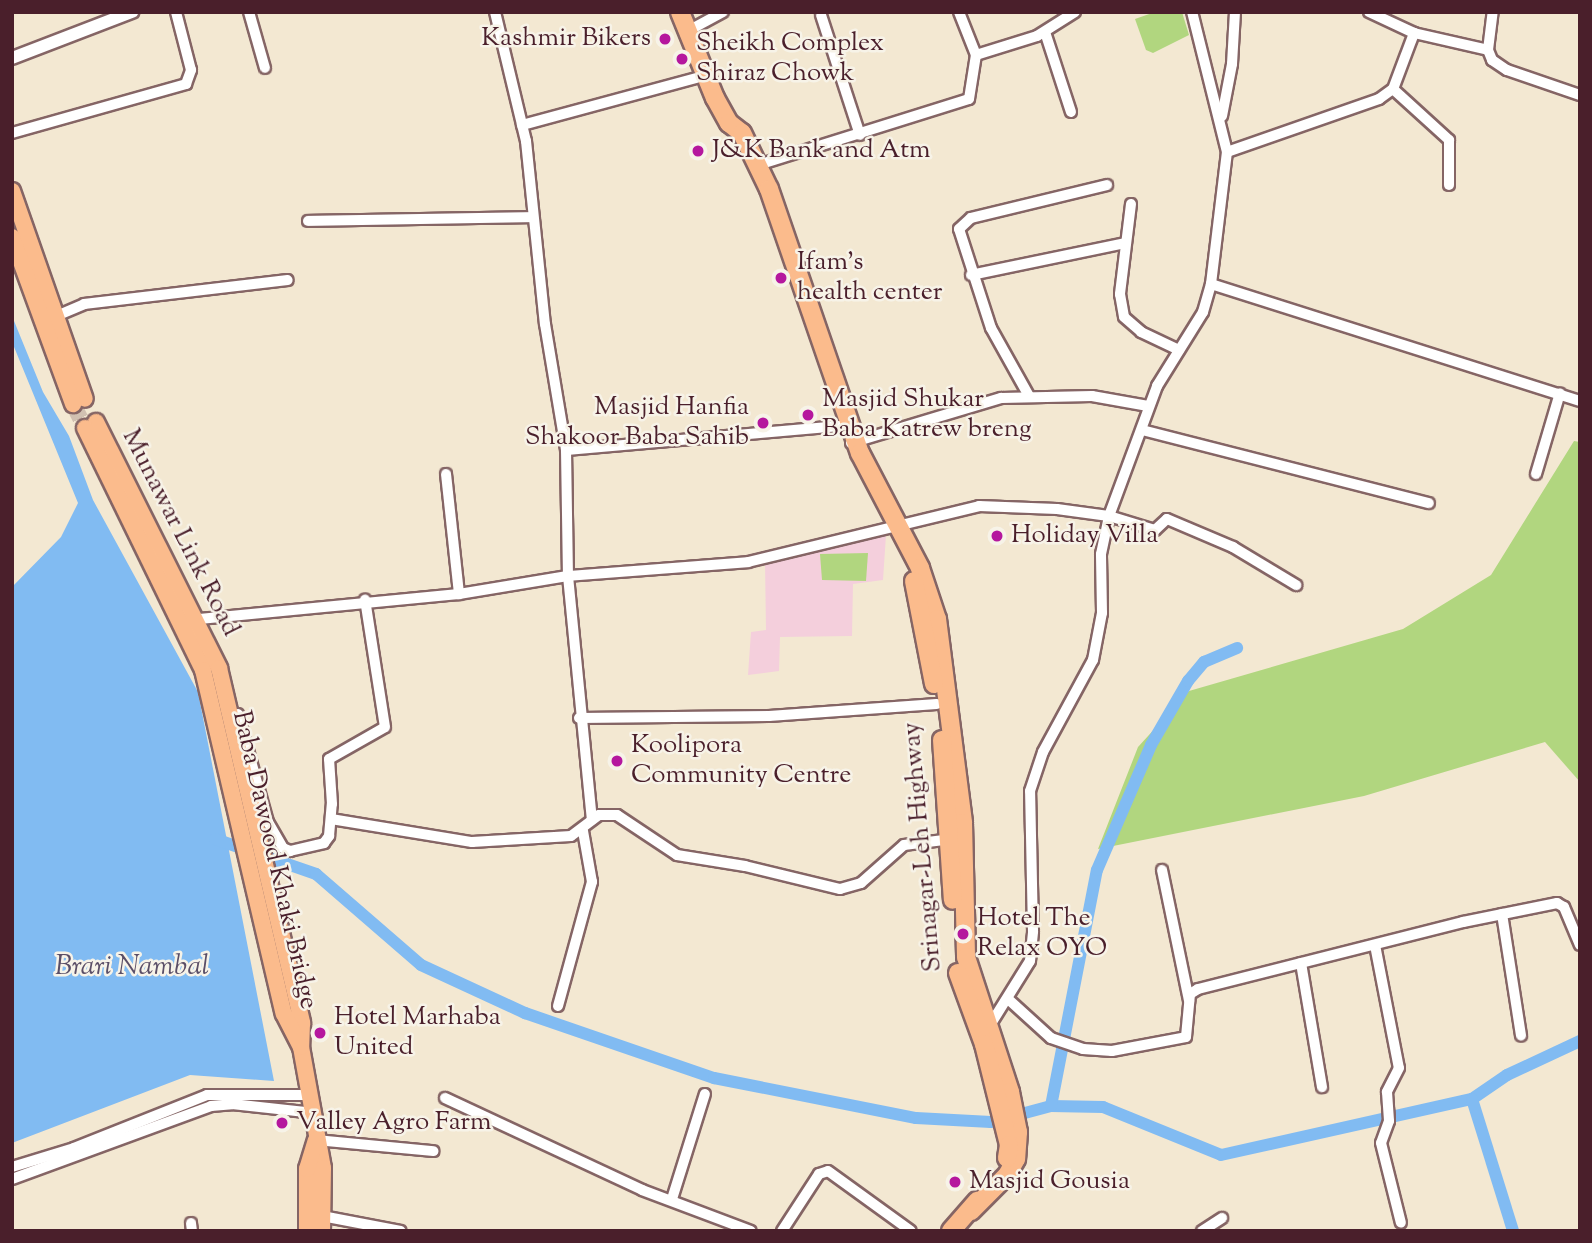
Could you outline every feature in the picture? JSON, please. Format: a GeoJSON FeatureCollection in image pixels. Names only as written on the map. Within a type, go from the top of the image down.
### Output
{"type":"FeatureCollection","features":[{"type":"Feature","properties":{"kind":"highway"},"geometry":{"type":"LineString","coordinates":[[680,12],[704,76],[729,123],[852,441],[931,595],[940,636],[963,824],[965,957],[987,1037],[1014,1105],[1014,1145],[1007,1175],[951,1231]]}},
{"type":"Feature","properties":{"kind":"highway"},"geometry":{"type":"LineString","coordinates":[[729,123],[741,133],[758,165],[852,441]]}},
{"type":"Feature","properties":{"kind":"highway","name":"Srinagar-Leh Highway"},"geometry":{"type":"LineString","coordinates":[[907,547],[927,634],[937,704],[952,839],[956,967],[987,1037]]}},
{"type":"Feature","properties":{"kind":"main road"},"geometry":{"type":"LineString","coordinates":[[12,191],[48,319]]}},
{"type":"Feature","properties":{"kind":"main road"},"geometry":{"type":"LineString","coordinates":[[12,237],[48,319],[79,402]]}},
{"type":"Feature","properties":{"kind":"main road","name":"Munawar Link Road"},"geometry":{"type":"LineString","coordinates":[[90,425],[212,665]]}},
{"type":"Feature","properties":{"kind":"main road","name":"Baba Dawood Khaki Bridge"},"geometry":{"type":"LineString","coordinates":[[212,665],[311,1095]]}},
{"type":"Feature","properties":{"kind":"main road"},"geometry":{"type":"LineString","coordinates":[[311,1095],[316,1114],[316,1140],[323,1168],[322,1223]]}},
{"type":"Feature","properties":{"kind":"main road"},"geometry":{"type":"LineString","coordinates":[[307,1231],[308,1158],[316,1140]]}},
{"type":"Feature","properties":{"kind":"street"},"geometry":{"type":"LineString","coordinates":[[12,58],[132,12]]}},
{"type":"Feature","properties":{"kind":"street"},"geometry":{"type":"LineString","coordinates":[[12,133],[186,84],[191,70],[176,12]]}},
{"type":"Feature","properties":{"kind":"street"},"geometry":{"type":"LineString","coordinates":[[249,12],[265,68]]}},
{"type":"Feature","properties":{"kind":"street"},"geometry":{"type":"LineString","coordinates":[[495,12],[522,125],[566,450],[568,576],[579,719],[592,820]]}},
{"type":"Feature","properties":{"kind":"street"},"geometry":{"type":"LineString","coordinates":[[687,32],[723,12]]}},
{"type":"Feature","properties":{"kind":"street"},"geometry":{"type":"LineString","coordinates":[[758,165],[969,99],[976,55],[959,12]]}},
{"type":"Feature","properties":{"kind":"street"},"geometry":{"type":"LineString","coordinates":[[976,55],[1045,32],[1075,12]]}},
{"type":"Feature","properties":{"kind":"street"},"geometry":{"type":"LineString","coordinates":[[987,1037],[1030,961],[1033,931],[1030,791],[1043,752],[1093,660],[1102,613],[1101,554],[1109,516],[1142,430],[1148,406],[1203,313],[1211,284],[1227,152],[1221,119],[1192,12]]}},
{"type":"Feature","properties":{"kind":"street"},"geometry":{"type":"LineString","coordinates":[[1221,119],[1232,64],[1235,12]]}},
{"type":"Feature","properties":{"kind":"street"},"geometry":{"type":"LineString","coordinates":[[1369,12],[1414,33],[1488,50]]}},
{"type":"Feature","properties":{"kind":"street"},"geometry":{"type":"LineString","coordinates":[[1493,12],[1488,50],[1492,60],[1507,70],[1580,95]]}},
{"type":"Feature","properties":{"kind":"street"},"geometry":{"type":"LineString","coordinates":[[821,15],[860,135]]}},
{"type":"Feature","properties":{"kind":"street"},"geometry":{"type":"LineString","coordinates":[[1045,32],[1071,112]]}},
{"type":"Feature","properties":{"kind":"street"},"geometry":{"type":"LineString","coordinates":[[1227,152],[1366,106],[1393,89],[1414,33]]}},
{"type":"Feature","properties":{"kind":"street"},"geometry":{"type":"LineString","coordinates":[[522,125],[704,76]]}},
{"type":"Feature","properties":{"kind":"street"},"geometry":{"type":"LineString","coordinates":[[1393,89],[1448,140],[1449,185]]}},
{"type":"Feature","properties":{"kind":"street"},"geometry":{"type":"LineString","coordinates":[[1029,396],[991,328],[959,239],[963,222],[1107,185]]}},
{"type":"Feature","properties":{"kind":"street"},"geometry":{"type":"LineString","coordinates":[[1131,204],[1120,294],[1124,317],[1141,332],[1179,350]]}},
{"type":"Feature","properties":{"kind":"street"},"geometry":{"type":"LineString","coordinates":[[308,221],[533,217]]}},
{"type":"Feature","properties":{"kind":"street"},"geometry":{"type":"LineString","coordinates":[[971,275],[1125,243]]}},
{"type":"Feature","properties":{"kind":"street"},"geometry":{"type":"LineString","coordinates":[[48,319],[84,304],[288,280]]}},
{"type":"Feature","properties":{"kind":"street"},"geometry":{"type":"LineString","coordinates":[[1211,284],[1580,401]]}},
{"type":"Feature","properties":{"kind":"street"},"geometry":{"type":"LineString","coordinates":[[1536,474],[1560,393]]}},
{"type":"Feature","properties":{"kind":"street"},"geometry":{"type":"LineString","coordinates":[[566,450],[852,441],[977,403],[1029,396],[1092,396],[1148,406]]}},
{"type":"Feature","properties":{"kind":"street"},"geometry":{"type":"LineString","coordinates":[[1142,430],[1429,503]]}},
{"type":"Feature","properties":{"kind":"street"},"geometry":{"type":"LineString","coordinates":[[446,474],[459,594]]}},
{"type":"Feature","properties":{"kind":"street"},"geometry":{"type":"LineString","coordinates":[[190,620],[365,600],[459,594],[568,576],[748,562],[979,506],[1109,516],[1157,531],[1165,519],[1170,520],[1233,547],[1296,585]]}},
{"type":"Feature","properties":{"kind":"street"},"geometry":{"type":"LineString","coordinates":[[212,665],[225,669],[268,822],[283,848],[290,851],[324,843],[331,819],[329,759],[381,733],[385,727],[365,600]]}},
{"type":"Feature","properties":{"kind":"street"},"geometry":{"type":"LineString","coordinates":[[579,719],[769,716],[937,704]]}},
{"type":"Feature","properties":{"kind":"street"},"geometry":{"type":"LineString","coordinates":[[331,819],[472,842],[571,836],[583,831],[592,820],[617,815],[677,855],[745,866],[839,889],[861,883],[904,845],[952,839]]}},
{"type":"Feature","properties":{"kind":"street"},"geometry":{"type":"LineString","coordinates":[[558,1006],[593,882],[583,831]]}},
{"type":"Feature","properties":{"kind":"street"},"geometry":{"type":"LineString","coordinates":[[1008,999],[1051,1038],[1068,1045],[1112,1051],[1186,1037],[1189,1000],[1162,870]]}},
{"type":"Feature","properties":{"kind":"street"},"geometry":{"type":"LineString","coordinates":[[1189,1000],[1198,989],[1502,914],[1557,903],[1578,935],[1580,945]]}},
{"type":"Feature","properties":{"kind":"street"},"geometry":{"type":"LineString","coordinates":[[1502,914],[1521,1036]]}},
{"type":"Feature","properties":{"kind":"street"},"geometry":{"type":"LineString","coordinates":[[1375,945],[1399,1068],[1387,1092],[1389,1108],[1382,1149],[1401,1223]]}},
{"type":"Feature","properties":{"kind":"street"},"geometry":{"type":"LineString","coordinates":[[1301,963],[1321,1087]]}},
{"type":"Feature","properties":{"kind":"street"},"geometry":{"type":"LineString","coordinates":[[672,1199],[705,1094]]}},
{"type":"Feature","properties":{"kind":"street"},"geometry":{"type":"LineString","coordinates":[[12,1167],[74,1148],[207,1095],[311,1095]]}},
{"type":"Feature","properties":{"kind":"street"},"geometry":{"type":"LineString","coordinates":[[445,1098],[642,1190],[672,1199],[751,1231]]}},
{"type":"Feature","properties":{"kind":"street"},"geometry":{"type":"LineString","coordinates":[[12,1179],[211,1106],[255,1105],[316,1114]]}},
{"type":"Feature","properties":{"kind":"street"},"geometry":{"type":"LineString","coordinates":[[316,1140],[433,1151]]}},
{"type":"Feature","properties":{"kind":"street"},"geometry":{"type":"LineString","coordinates":[[782,1231],[819,1174],[828,1171],[911,1231]]}},
{"type":"Feature","properties":{"kind":"street"},"geometry":{"type":"LineString","coordinates":[[1202,1231],[1222,1218]]}},
{"type":"Feature","properties":{"kind":"street"},"geometry":{"type":"LineString","coordinates":[[322,1223],[401,1231]]}},
{"type":"Feature","properties":{"kind":"shaded area"},"geometry":{"type":"Polygon","coordinates":[[[886,535],[883,580],[853,584],[852,636],[780,637],[779,671],[748,675],[751,632],[766,630],[765,563],[886,535]]]}},
{"type":"Feature","properties":{"kind":"green space"},"geometry":{"type":"Polygon","coordinates":[[[1155,12],[1182,12],[1189,35],[1153,53],[1146,50],[1135,19],[1155,12]]]}},
{"type":"Feature","properties":{"kind":"green space"},"geometry":{"type":"Polygon","coordinates":[[[1574,441],[1580,442],[1580,782],[1545,742],[1364,796],[1098,849],[1138,747],[1189,691],[1403,629],[1491,575],[1574,441]]]}},
{"type":"Feature","properties":{"kind":"green space"},"geometry":{"type":"Polygon","coordinates":[[[868,553],[866,581],[822,580],[820,554],[868,553]]]}},
{"type":"Feature","properties":{"kind":"water","name":"Brari Nambal"},"geometry":{"type":"Polygon","coordinates":[[[12,316],[43,392],[69,436],[93,500],[198,692],[274,1081],[190,1075],[12,1143],[12,587],[61,537],[78,503],[12,342],[12,316]]]}},
{"type":"Feature","properties":{"kind":"waterway"},"geometry":{"type":"LineString","coordinates":[[1051,1106],[1097,870],[1151,745],[1188,681],[1204,662],[1237,648]]}},
{"type":"Feature","properties":{"kind":"waterway"},"geometry":{"type":"LineString","coordinates":[[215,839],[316,874],[421,965],[525,1013],[714,1078],[916,1118],[991,1122],[1051,1106],[1103,1107],[1221,1155],[1472,1099],[1507,1075],[1580,1041]]}},
{"type":"Feature","properties":{"kind":"waterway"},"geometry":{"type":"LineString","coordinates":[[1472,1099],[1513,1231]]}},
{"type":"Feature","properties":{"kind":"tunnel"},"geometry":{"type":"LineString","coordinates":[[73,404],[85,428]]}},
{"type":"Feature","properties":{"kind":"place","name":"Kashmir Bikers"},"geometry":{"type":"Point","coordinates":[665,39]}},
{"type":"Feature","properties":{"kind":"place","name":"Sheikh Complex Shiraz Chowk"},"geometry":{"type":"Point","coordinates":[682,59]}},
{"type":"Feature","properties":{"kind":"place","name":"J&K Bank and Atm"},"geometry":{"type":"Point","coordinates":[698,151]}},
{"type":"Feature","properties":{"kind":"place","name":"Ifam's health center"},"geometry":{"type":"Point","coordinates":[781,278]}},
{"type":"Feature","properties":{"kind":"place","name":"Masjid Shukar Baba Katrew breng"},"geometry":{"type":"Point","coordinates":[808,415]}},
{"type":"Feature","properties":{"kind":"place","name":"Masjid Hanfia Shakoor Baba Sahib"},"geometry":{"type":"Point","coordinates":[763,423]}},
{"type":"Feature","properties":{"kind":"place","name":"Holiday Villa"},"geometry":{"type":"Point","coordinates":[997,536]}},
{"type":"Feature","properties":{"kind":"place","name":"Koolipora Community Centre"},"geometry":{"type":"Point","coordinates":[617,761]}},
{"type":"Feature","properties":{"kind":"place","name":"Hotel The Relax OYO"},"geometry":{"type":"Point","coordinates":[963,934]}},
{"type":"Feature","properties":{"kind":"place","name":"Hotel Marhaba United"},"geometry":{"type":"Point","coordinates":[320,1033]}},
{"type":"Feature","properties":{"kind":"place","name":"Valley Agro Farm"},"geometry":{"type":"Point","coordinates":[282,1123]}},
{"type":"Feature","properties":{"kind":"place","name":"Masjid Gousia"},"geometry":{"type":"Point","coordinates":[955,1182]}}]}
